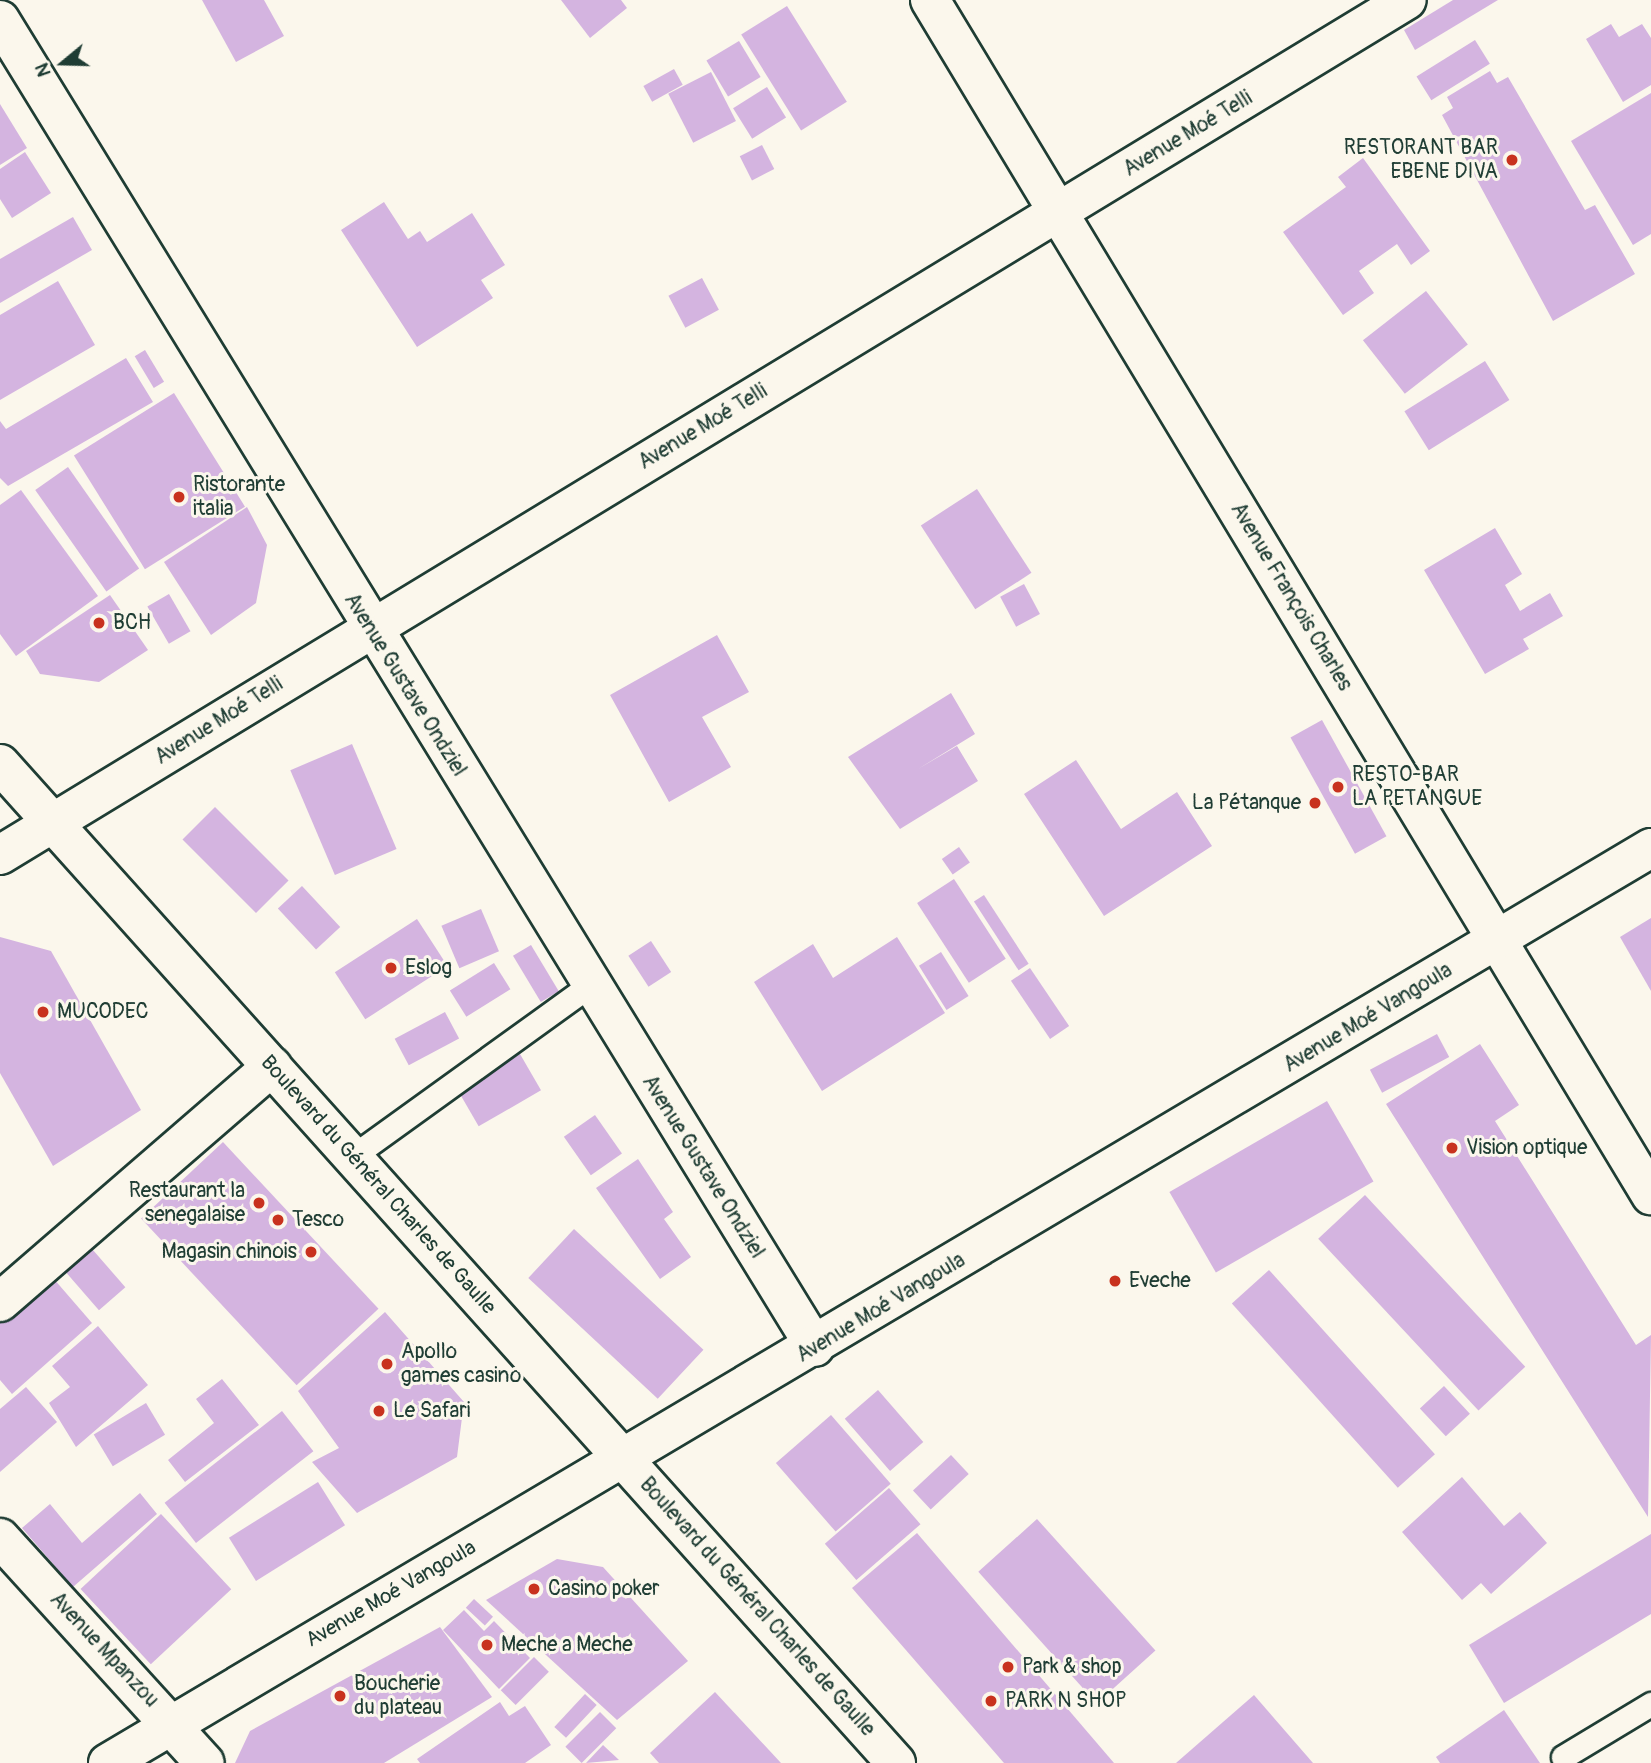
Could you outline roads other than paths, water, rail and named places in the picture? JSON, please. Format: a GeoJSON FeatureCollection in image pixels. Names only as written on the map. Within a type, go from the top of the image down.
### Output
{"type":"FeatureCollection","features":[{"type":"Feature","properties":{"kind":"street","name":"Avenue François Charles"},"geometry":{"type":"LineString","coordinates":[[930,0],[1648,1183]]}},
{"type":"Feature","properties":{"kind":"street","name":"Avenue Moé Telli"},"geometry":{"type":"LineString","coordinates":[[0,855],[369,628],[1059,213],[1407,0]]}},
{"type":"Feature","properties":{"kind":"street","name":"Avenue Gustave Ondziel"},"geometry":{"type":"LineString","coordinates":[[0,20],[369,628],[815,1347]]}},
{"type":"Feature","properties":{"kind":"street","name":"Boulevard du Général Charles de Gaulle"},"geometry":{"type":"LineString","coordinates":[[0,764],[896,1763]]}},
{"type":"Feature","properties":{"kind":"street","name":"Avenue Moé Vangoula"},"geometry":{"type":"LineString","coordinates":[[108,1763],[171,1722],[815,1347],[1651,848]]}},
{"type":"Feature","properties":{"kind":"street"},"geometry":{"type":"LineString","coordinates":[[0,1302],[272,1066]]}},
{"type":"Feature","properties":{"kind":"street","name":"Avenue Mpanzou"},"geometry":{"type":"LineString","coordinates":[[0,1538],[171,1722],[205,1763]]}},
{"type":"Feature","properties":{"kind":"lane"},"geometry":{"type":"LineString","coordinates":[[353,1156],[590,985]]}},
{"type":"Feature","properties":{"kind":"lane"},"geometry":{"type":"LineString","coordinates":[[1563,1757],[1651,1704]]}},
{"type":"Feature","properties":{"kind":"place","name":"RESTORANT BAR EBENE DIVA"},"geometry":{"type":"Point","coordinates":[1512,160]}},
{"type":"Feature","properties":{"kind":"place","name":"Ristorante italia"},"geometry":{"type":"Point","coordinates":[179,497]}},
{"type":"Feature","properties":{"kind":"place","name":"BCH"},"geometry":{"type":"Point","coordinates":[99,623]}},
{"type":"Feature","properties":{"kind":"place","name":"RESTO-BAR LA PETANGUE"},"geometry":{"type":"Point","coordinates":[1338,787]}},
{"type":"Feature","properties":{"kind":"place","name":"La Pétanque"},"geometry":{"type":"Point","coordinates":[1315,803]}},
{"type":"Feature","properties":{"kind":"place","name":"Eslog"},"geometry":{"type":"Point","coordinates":[391,968]}},
{"type":"Feature","properties":{"kind":"place","name":"MUCODEC"},"geometry":{"type":"Point","coordinates":[43,1012]}},
{"type":"Feature","properties":{"kind":"place","name":"Vision optique"},"geometry":{"type":"Point","coordinates":[1452,1148]}},
{"type":"Feature","properties":{"kind":"place","name":"Restaurant la senegalaise"},"geometry":{"type":"Point","coordinates":[259,1203]}},
{"type":"Feature","properties":{"kind":"place","name":"Tesco"},"geometry":{"type":"Point","coordinates":[278,1220]}},
{"type":"Feature","properties":{"kind":"place","name":"Magasin chinois"},"geometry":{"type":"Point","coordinates":[311,1252]}},
{"type":"Feature","properties":{"kind":"place","name":"Eveche"},"geometry":{"type":"Point","coordinates":[1115,1281]}},
{"type":"Feature","properties":{"kind":"place","name":"Apollo games casino"},"geometry":{"type":"Point","coordinates":[387,1364]}},
{"type":"Feature","properties":{"kind":"place","name":"Le Safari"},"geometry":{"type":"Point","coordinates":[379,1411]}},
{"type":"Feature","properties":{"kind":"place","name":"Casino poker"},"geometry":{"type":"Point","coordinates":[534,1589]}},
{"type":"Feature","properties":{"kind":"place","name":"Meche a Meche"},"geometry":{"type":"Point","coordinates":[487,1645]}},
{"type":"Feature","properties":{"kind":"place","name":"Park & shop"},"geometry":{"type":"Point","coordinates":[1008,1667]}},
{"type":"Feature","properties":{"kind":"place","name":"Boucherie du plateau"},"geometry":{"type":"Point","coordinates":[340,1696]}},
{"type":"Feature","properties":{"kind":"place","name":"PARK N SHOP"},"geometry":{"type":"Point","coordinates":[991,1701]}}]}
